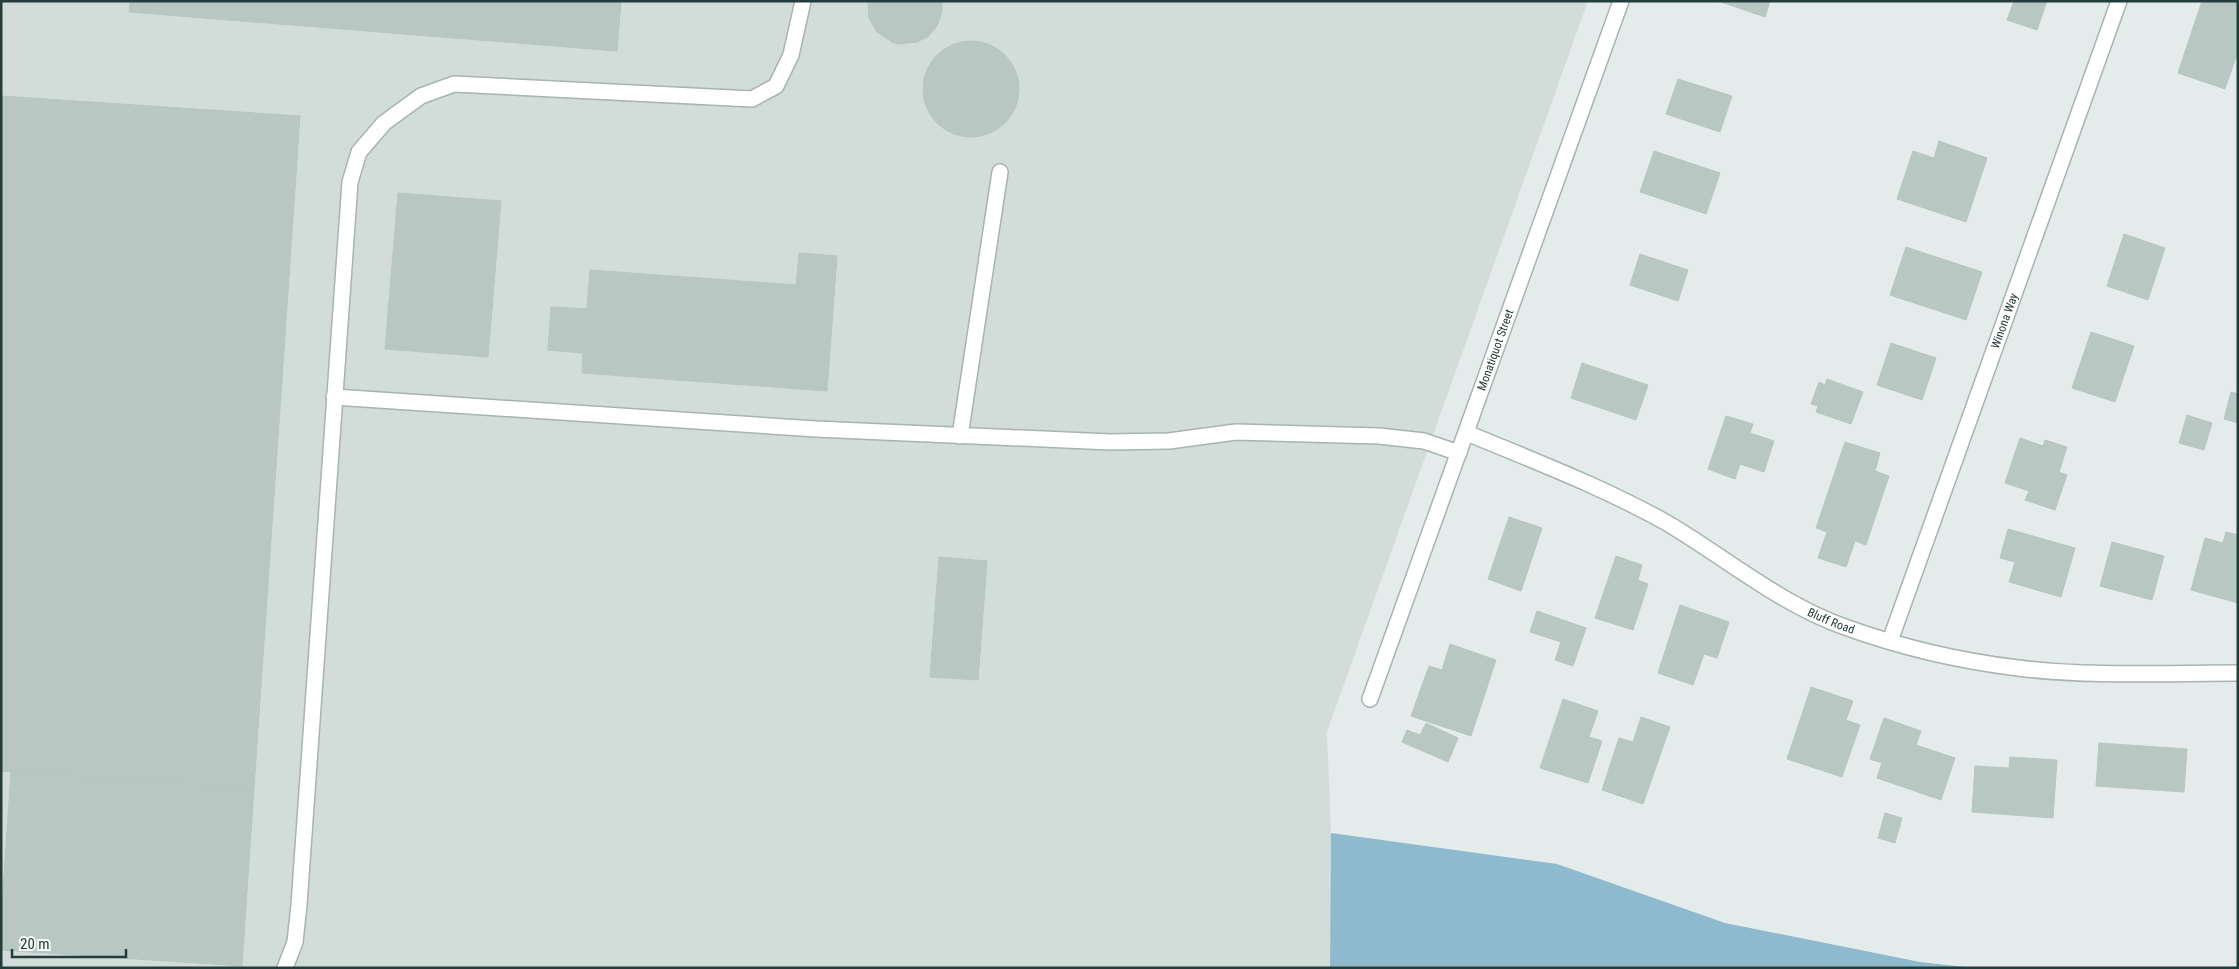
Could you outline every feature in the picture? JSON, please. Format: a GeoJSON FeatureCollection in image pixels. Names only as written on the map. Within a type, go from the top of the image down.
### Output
{"type":"FeatureCollection","features":[{"type":"Feature","properties":{"kind":"street"},"geometry":{"type":"LineString","coordinates":[[285,968],[295,942],[299,905],[350,182],[359,152],[384,123],[421,96],[454,84],[752,99],[776,86],[790,55],[803,1]]}},
{"type":"Feature","properties":{"kind":"street","name":"Monatiquot Street"},"geometry":{"type":"LineString","coordinates":[[1370,699],[1621,1]]}},
{"type":"Feature","properties":{"kind":"street","name":"Winona Way"},"geometry":{"type":"LineString","coordinates":[[1890,641],[2119,1]]}},
{"type":"Feature","properties":{"kind":"street"},"geometry":{"type":"LineString","coordinates":[[960,436],[1000,172]]}},
{"type":"Feature","properties":{"kind":"street"},"geometry":{"type":"LineString","coordinates":[[334,397],[816,430],[1110,442],[1169,441],[1236,432],[1380,436],[1424,442],[1459,454]]}},
{"type":"Feature","properties":{"kind":"street","name":"Bluff Road"},"geometry":{"type":"LineString","coordinates":[[1467,433],[1618,496],[1668,524],[1790,603],[1844,627],[1945,655],[2019,668],[2090,673],[2238,673]]}},
{"type":"Feature","properties":{"kind":"shaded area"},"geometry":{"type":"Polygon","coordinates":[[[1,1],[1588,1],[1327,732],[1331,833],[1330,968],[1,968],[1,1]]]}},
{"type":"Feature","properties":{"kind":"water"},"geometry":{"type":"Polygon","coordinates":[[[1331,833],[1557,864],[1725,923],[1920,962],[1974,968],[1330,968],[1331,833]]]}},
{"type":"Feature","properties":{"kind":"building"},"geometry":{"type":"Polygon","coordinates":[[[130,1],[621,1],[617,51],[129,12],[130,1]]]}},
{"type":"Feature","properties":{"kind":"building"},"geometry":{"type":"Polygon","coordinates":[[[868,1],[942,1],[942,11],[938,24],[929,36],[917,42],[899,44],[892,42],[877,32],[869,18],[868,1]]]}},
{"type":"Feature","properties":{"kind":"building"},"geometry":{"type":"Polygon","coordinates":[[[1718,1],[1770,1],[1765,17],[1718,1]]]}},
{"type":"Feature","properties":{"kind":"building"},"geometry":{"type":"Polygon","coordinates":[[[2014,1],[2047,1],[2037,30],[2007,20],[2014,1]]]}},
{"type":"Feature","properties":{"kind":"building"},"geometry":{"type":"Polygon","coordinates":[[[2202,1],[2238,1],[2238,51],[2225,89],[2178,73],[2202,1]]]}},
{"type":"Feature","properties":{"kind":"building"},"geometry":{"type":"Polygon","coordinates":[[[971,41],[990,44],[1005,55],[1016,70],[1019,89],[1016,108],[1005,123],[990,134],[971,137],[952,134],[937,123],[926,108],[923,89],[926,70],[937,55],[952,44],[971,41]]]}},
{"type":"Feature","properties":{"kind":"building"},"geometry":{"type":"Polygon","coordinates":[[[1678,79],[1732,96],[1720,132],[1666,114],[1678,79]]]}},
{"type":"Feature","properties":{"kind":"building"},"geometry":{"type":"Polygon","coordinates":[[[1,96],[300,116],[254,788],[1,771],[1,96]]]}},
{"type":"Feature","properties":{"kind":"building"},"geometry":{"type":"Polygon","coordinates":[[[1939,141],[1987,158],[1966,222],[1897,199],[1913,151],[1934,158],[1939,141]]]}},
{"type":"Feature","properties":{"kind":"building"},"geometry":{"type":"Polygon","coordinates":[[[1654,151],[1720,173],[1706,214],[1640,192],[1654,151]]]}},
{"type":"Feature","properties":{"kind":"building"},"geometry":{"type":"Polygon","coordinates":[[[398,193],[501,201],[488,357],[385,349],[398,193]]]}},
{"type":"Feature","properties":{"kind":"building"},"geometry":{"type":"Polygon","coordinates":[[[2124,234],[2165,248],[2148,300],[2107,286],[2124,234]]]}},
{"type":"Feature","properties":{"kind":"building"},"geometry":{"type":"Polygon","coordinates":[[[1906,247],[1982,272],[1966,320],[1890,295],[1906,247]]]}},
{"type":"Feature","properties":{"kind":"building"},"geometry":{"type":"Polygon","coordinates":[[[799,253],[837,256],[827,391],[582,373],[583,353],[548,350],[551,307],[587,309],[590,270],[796,285],[799,253]]]}},
{"type":"Feature","properties":{"kind":"building"},"geometry":{"type":"Polygon","coordinates":[[[1640,254],[1688,270],[1678,301],[1630,285],[1640,254]]]}},
{"type":"Feature","properties":{"kind":"building"},"geometry":{"type":"Polygon","coordinates":[[[2091,332],[2134,346],[2115,402],[2072,388],[2091,332]]]}},
{"type":"Feature","properties":{"kind":"building"},"geometry":{"type":"Polygon","coordinates":[[[1891,343],[1936,358],[1922,400],[1877,385],[1891,343]]]}},
{"type":"Feature","properties":{"kind":"building"},"geometry":{"type":"Polygon","coordinates":[[[1582,363],[1648,385],[1636,420],[1571,398],[1582,363]]]}},
{"type":"Feature","properties":{"kind":"building"},"geometry":{"type":"Polygon","coordinates":[[[1827,379],[1863,392],[1851,424],[1816,412],[1818,406],[1811,404],[1819,382],[1825,385],[1827,379]]]}},
{"type":"Feature","properties":{"kind":"building"},"geometry":{"type":"Polygon","coordinates":[[[2231,392],[2238,394],[2238,423],[2224,419],[2231,392]]]}},
{"type":"Feature","properties":{"kind":"building"},"geometry":{"type":"Polygon","coordinates":[[[2187,415],[2212,423],[2204,450],[2179,443],[2187,415]]]}},
{"type":"Feature","properties":{"kind":"building"},"geometry":{"type":"Polygon","coordinates":[[[1726,416],[1753,424],[1750,433],[1774,441],[1764,472],[1740,464],[1735,479],[1708,469],[1726,416]]]}},
{"type":"Feature","properties":{"kind":"building"},"geometry":{"type":"Polygon","coordinates":[[[2020,438],[2043,446],[2045,440],[2067,447],[2059,472],[2067,475],[2055,510],[2025,500],[2029,491],[2005,483],[2020,438]]]}},
{"type":"Feature","properties":{"kind":"building"},"geometry":{"type":"Polygon","coordinates":[[[1845,442],[1880,453],[1875,471],[1889,476],[1866,545],[1855,541],[1846,567],[1818,558],[1827,532],[1816,528],[1845,442]]]}},
{"type":"Feature","properties":{"kind":"building"},"geometry":{"type":"Polygon","coordinates":[[[1509,517],[1542,528],[1521,591],[1488,579],[1509,517]]]}},
{"type":"Feature","properties":{"kind":"building"},"geometry":{"type":"Polygon","coordinates":[[[2008,529],[2075,548],[2061,597],[2009,582],[2015,562],[2000,558],[2008,529]]]}},
{"type":"Feature","properties":{"kind":"building"},"geometry":{"type":"Polygon","coordinates":[[[2226,532],[2238,535],[2238,603],[2191,590],[2205,538],[2223,543],[2226,532]]]}},
{"type":"Feature","properties":{"kind":"building"},"geometry":{"type":"Polygon","coordinates":[[[2112,542],[2164,556],[2152,600],[2100,586],[2112,542]]]}},
{"type":"Feature","properties":{"kind":"building"},"geometry":{"type":"Polygon","coordinates":[[[1616,556],[1642,565],[1638,580],[1648,584],[1633,630],[1595,618],[1616,556]]]}},
{"type":"Feature","properties":{"kind":"building"},"geometry":{"type":"Polygon","coordinates":[[[939,557],[987,561],[978,680],[930,677],[939,557]]]}},
{"type":"Feature","properties":{"kind":"building"},"geometry":{"type":"Polygon","coordinates":[[[1680,605],[1729,622],[1717,658],[1704,654],[1693,685],[1658,673],[1680,605]]]}},
{"type":"Feature","properties":{"kind":"building"},"geometry":{"type":"Polygon","coordinates":[[[1537,611],[1586,628],[1573,666],[1555,660],[1561,642],[1530,632],[1537,611]]]}},
{"type":"Feature","properties":{"kind":"building"},"geometry":{"type":"Polygon","coordinates":[[[1450,644],[1496,660],[1471,736],[1411,716],[1429,666],[1442,670],[1450,644]]]}},
{"type":"Feature","properties":{"kind":"building"},"geometry":{"type":"Polygon","coordinates":[[[1811,687],[1853,701],[1846,720],[1860,725],[1842,777],[1787,759],[1811,687]]]}},
{"type":"Feature","properties":{"kind":"building"},"geometry":{"type":"Polygon","coordinates":[[[1563,699],[1598,711],[1589,737],[1602,741],[1588,783],[1540,768],[1563,699]]]}},
{"type":"Feature","properties":{"kind":"building"},"geometry":{"type":"Polygon","coordinates":[[[1641,717],[1670,727],[1643,804],[1602,790],[1619,738],[1633,742],[1641,717]]]}},
{"type":"Feature","properties":{"kind":"building"},"geometry":{"type":"Polygon","coordinates":[[[1884,718],[1921,731],[1916,745],[1955,758],[1941,800],[1877,778],[1882,763],[1870,759],[1884,718]]]}},
{"type":"Feature","properties":{"kind":"building"},"geometry":{"type":"Polygon","coordinates":[[[1426,723],[1458,738],[1448,762],[1402,742],[1407,730],[1420,735],[1426,723]]]}},
{"type":"Feature","properties":{"kind":"building"},"geometry":{"type":"Polygon","coordinates":[[[2099,743],[2187,749],[2184,792],[2096,786],[2099,743]]]}},
{"type":"Feature","properties":{"kind":"building"},"geometry":{"type":"Polygon","coordinates":[[[2010,757],[2057,760],[2053,818],[1972,812],[1975,766],[2009,768],[2010,757]]]}},
{"type":"Feature","properties":{"kind":"building"},"geometry":{"type":"Polygon","coordinates":[[[11,772],[254,788],[242,966],[1,950],[1,919],[11,772]]]}},
{"type":"Feature","properties":{"kind":"building"},"geometry":{"type":"Polygon","coordinates":[[[1885,813],[1902,818],[1895,843],[1878,838],[1885,813]]]}}]}
